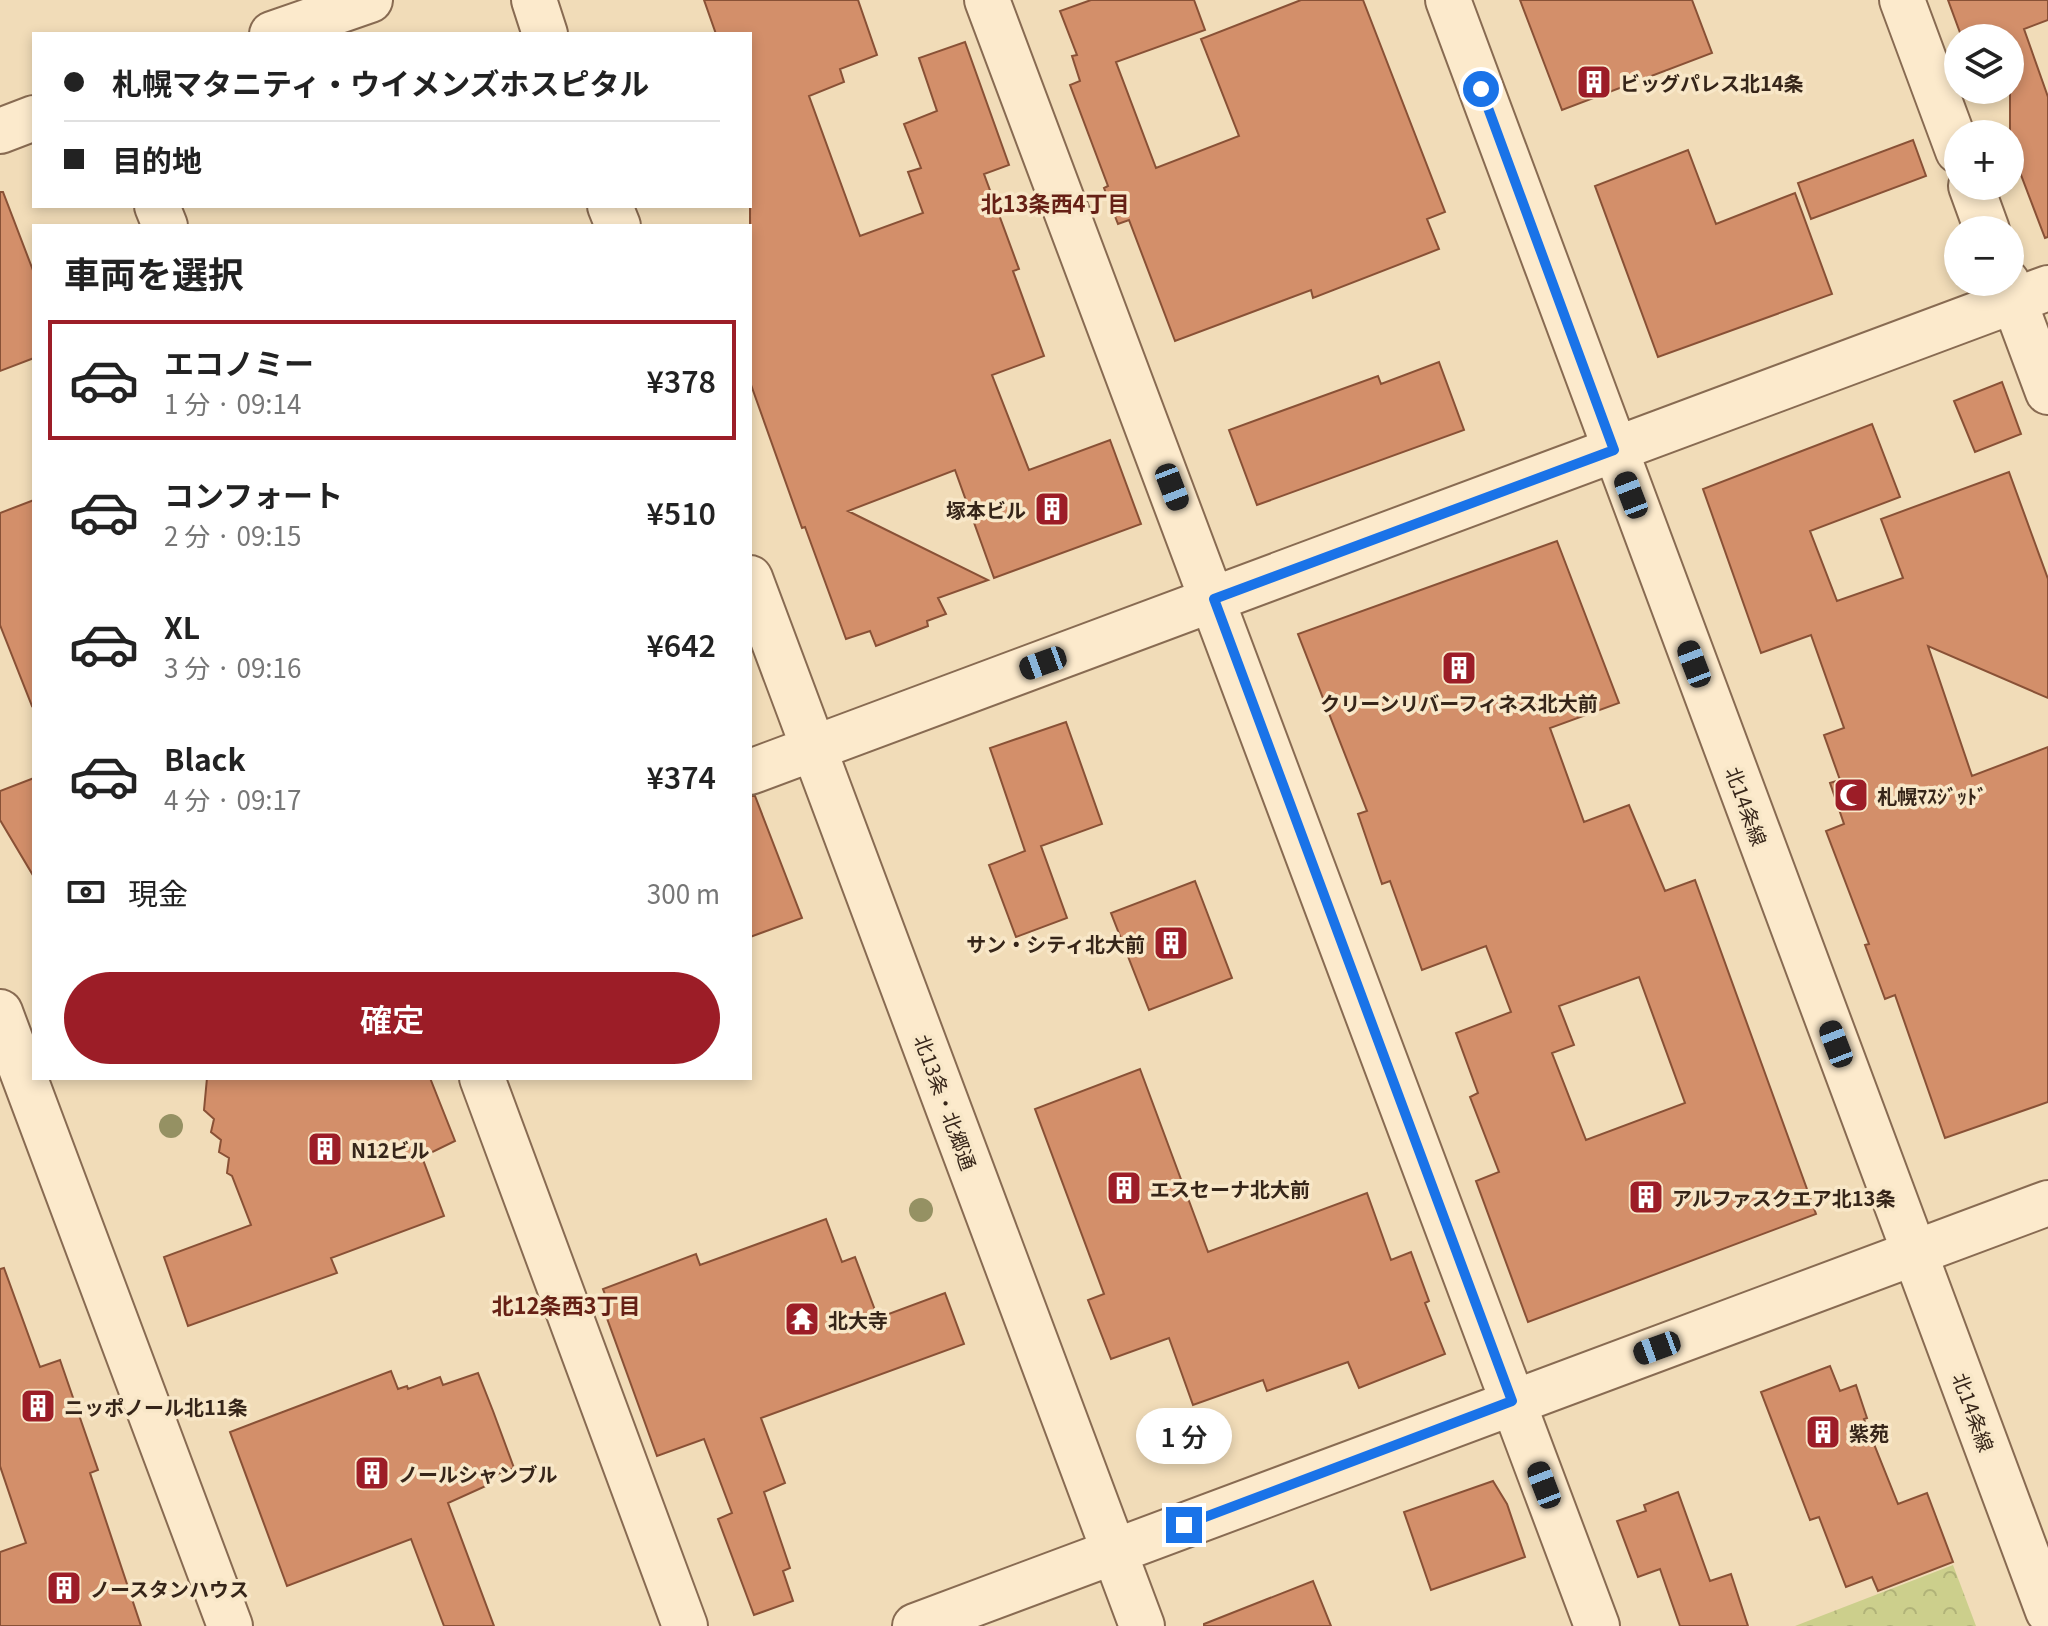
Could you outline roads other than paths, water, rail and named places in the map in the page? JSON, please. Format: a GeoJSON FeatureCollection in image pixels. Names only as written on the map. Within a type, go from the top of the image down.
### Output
{"type":"FeatureCollection","features":[{"type":"Feature","properties":{"kind":"street"},"geometry":{"type":"LineString","coordinates":[[278,32],[370,0]]}},
{"type":"Feature","properties":{"kind":"street"},"geometry":{"type":"LineString","coordinates":[[534,0],[544,32]]}},
{"type":"Feature","properties":{"kind":"street"},"geometry":{"type":"LineString","coordinates":[[987,0],[1597,1626]]}},
{"type":"Feature","properties":{"kind":"street","name":"北14条線"},"geometry":{"type":"LineString","coordinates":[[1448,0],[2048,1611]]}},
{"type":"Feature","properties":{"kind":"street"},"geometry":{"type":"LineString","coordinates":[[1902,0],[1947,120]]}},
{"type":"Feature","properties":{"kind":"street"},"geometry":{"type":"LineString","coordinates":[[0,131],[32,119]]}},
{"type":"Feature","properties":{"kind":"street"},"geometry":{"type":"LineString","coordinates":[[2024,294],[2048,392]]}},
{"type":"Feature","properties":{"kind":"street"},"geometry":{"type":"LineString","coordinates":[[752,771],[1614,450],[2008,296]]}},
{"type":"Feature","properties":{"kind":"street","name":"北13条・北郷通"},"geometry":{"type":"LineString","coordinates":[[752,583],[1142,1626]]}},
{"type":"Feature","properties":{"kind":"street"},"geometry":{"type":"LineString","coordinates":[[12,1038],[230,1626]]}},
{"type":"Feature","properties":{"kind":"street"},"geometry":{"type":"LineString","coordinates":[[483,1080],[685,1626]]}},
{"type":"Feature","properties":{"kind":"street"},"geometry":{"type":"LineString","coordinates":[[915,1626],[2048,1203]]}},
{"type":"Feature","properties":{"kind":"place","name":"ビッグパレス北14条"},"geometry":{"type":"Point","coordinates":[1594,82]}},
{"type":"Feature","properties":{"kind":"place","name":"塚本ビル"},"geometry":{"type":"Point","coordinates":[1052,509]}},
{"type":"Feature","properties":{"kind":"place","name":"クリーンリバーフィネス北大前"},"geometry":{"type":"Point","coordinates":[1459,668]}},
{"type":"Feature","properties":{"kind":"place","name":"札幌ﾏｽｼﾞｯﾄﾞ"},"geometry":{"type":"Point","coordinates":[1851,795]}},
{"type":"Feature","properties":{"kind":"place","name":"サン・シティ北大前"},"geometry":{"type":"Point","coordinates":[1171,943]}},
{"type":"Feature","properties":{"kind":"place","name":"N12ビル"},"geometry":{"type":"Point","coordinates":[325,1149]}},
{"type":"Feature","properties":{"kind":"place","name":"エスセーナ北大前"},"geometry":{"type":"Point","coordinates":[1124,1188]}},
{"type":"Feature","properties":{"kind":"place","name":"アルファスクエア北13条"},"geometry":{"type":"Point","coordinates":[1646,1197]}},
{"type":"Feature","properties":{"kind":"place","name":"北大寺"},"geometry":{"type":"Point","coordinates":[802,1319]}},
{"type":"Feature","properties":{"kind":"place","name":"ニッポノール北11条"},"geometry":{"type":"Point","coordinates":[38,1406]}},
{"type":"Feature","properties":{"kind":"place","name":"紫苑"},"geometry":{"type":"Point","coordinates":[1823,1432]}},
{"type":"Feature","properties":{"kind":"place","name":"ノールシャンブル"},"geometry":{"type":"Point","coordinates":[372,1473]}},
{"type":"Feature","properties":{"kind":"place","name":"ノースタンハウス"},"geometry":{"type":"Point","coordinates":[64,1588]}},
{"type":"Feature","properties":{"kind":"district","name":"北13条西4丁目"},"geometry":{"type":"Point","coordinates":[1055,202]}},
{"type":"Feature","properties":{"kind":"district","name":"北12条西3丁目"},"geometry":{"type":"Point","coordinates":[566,1304]}}]}
